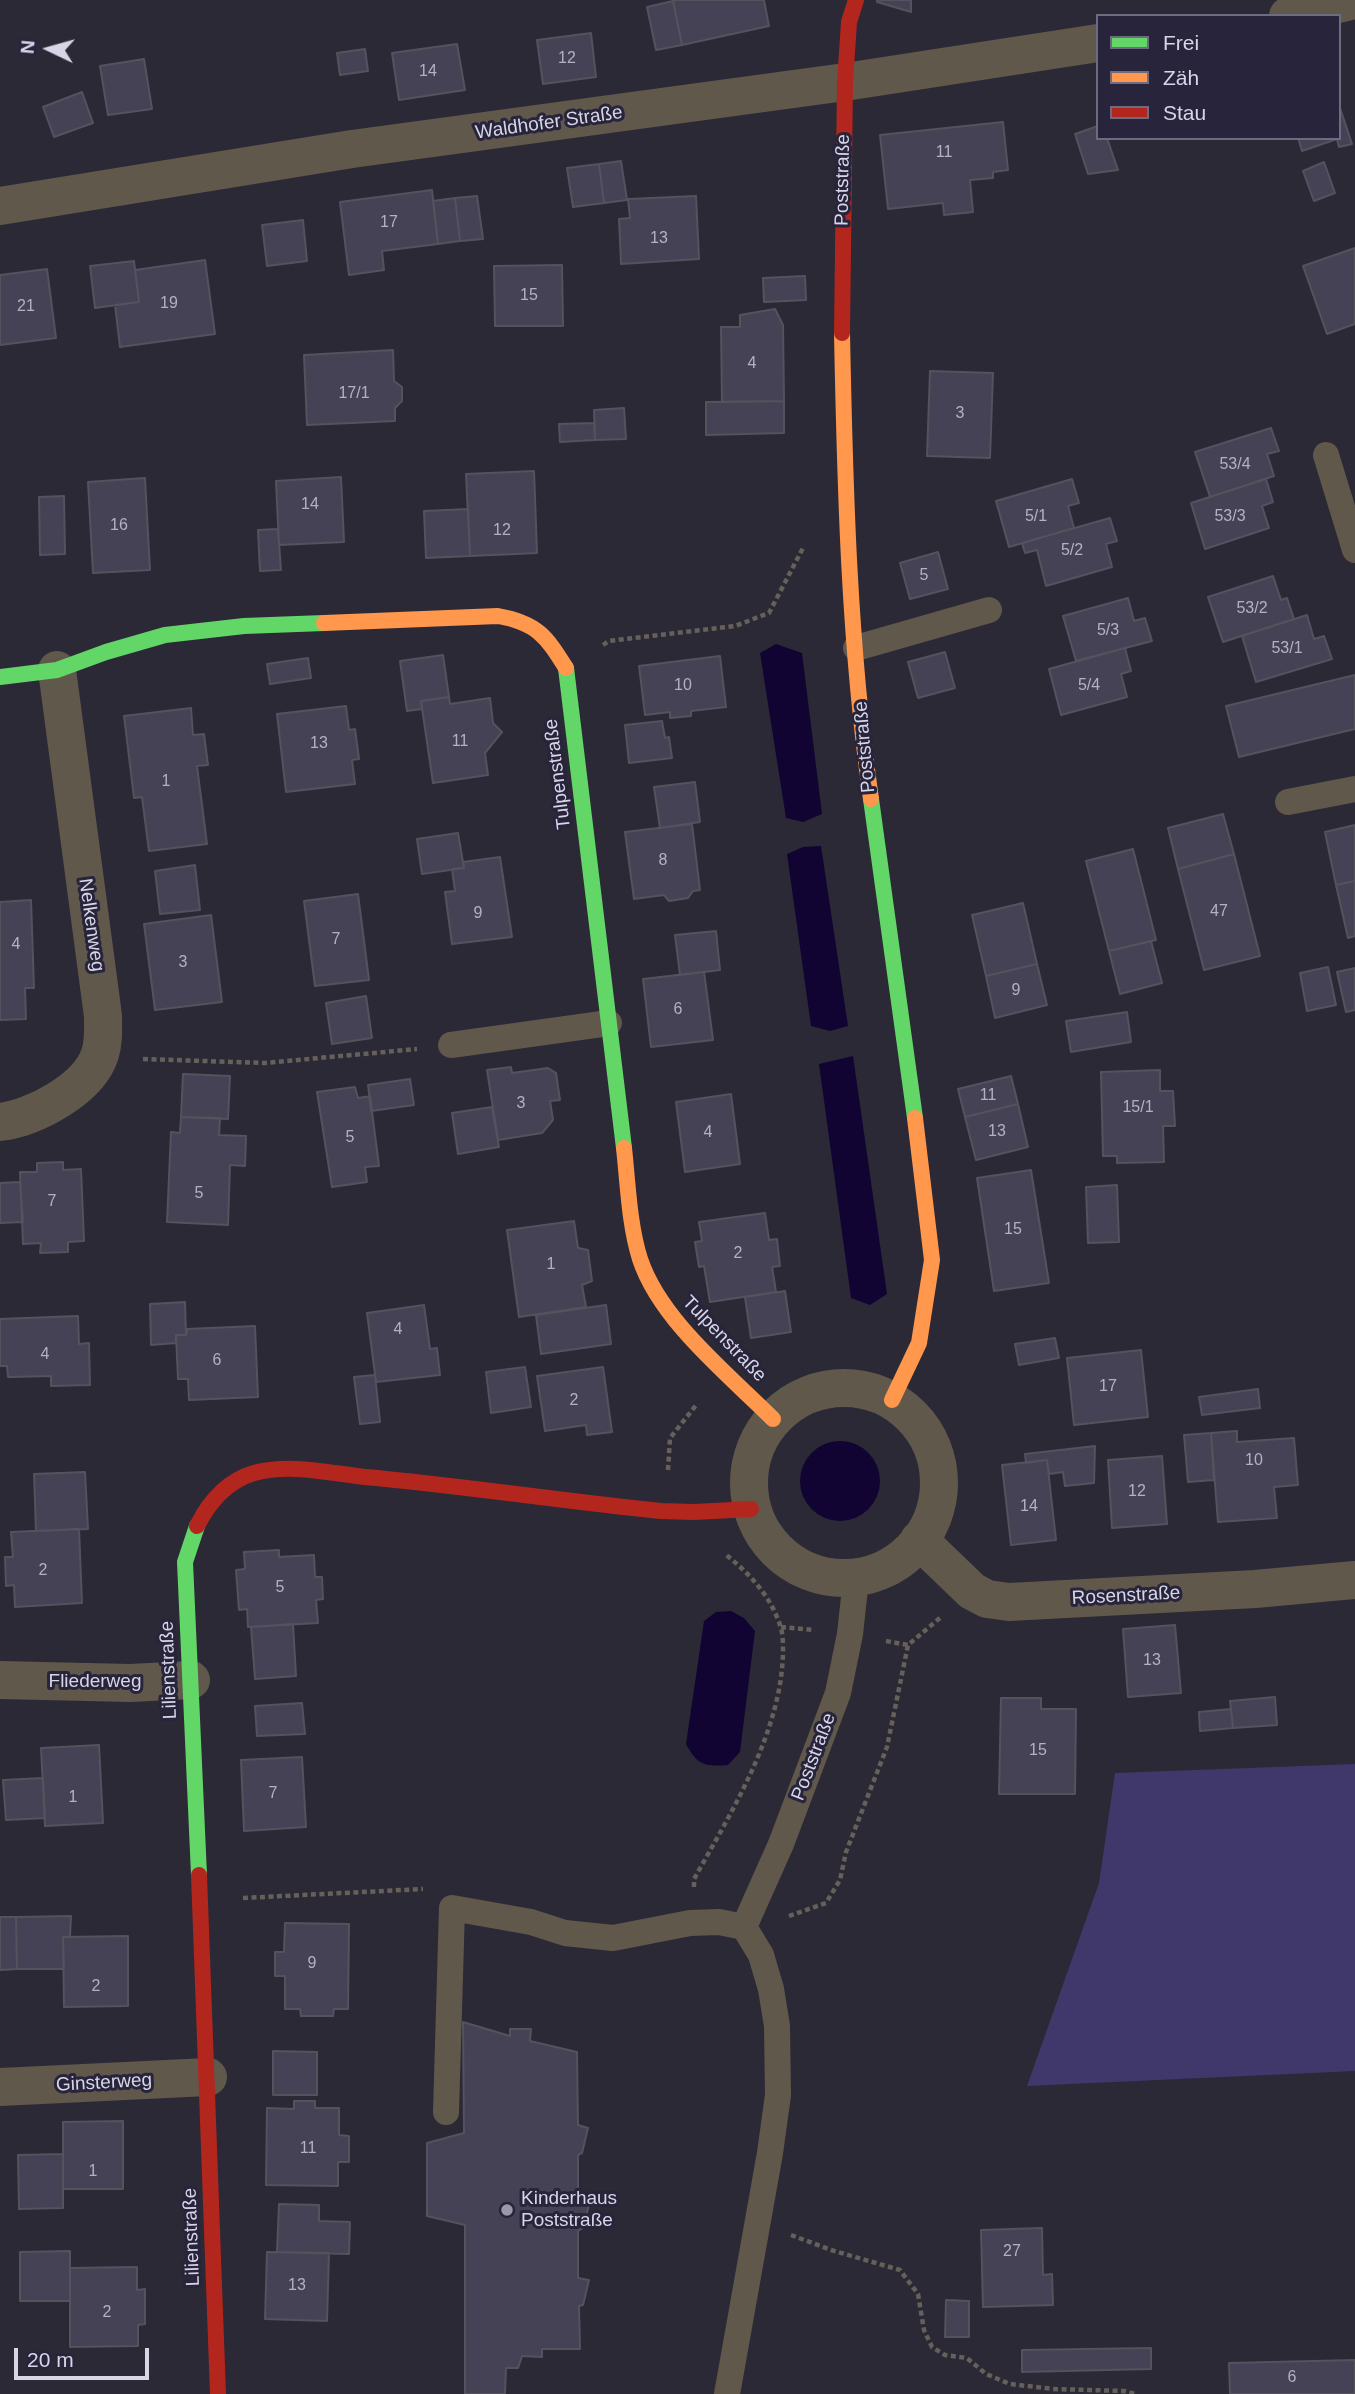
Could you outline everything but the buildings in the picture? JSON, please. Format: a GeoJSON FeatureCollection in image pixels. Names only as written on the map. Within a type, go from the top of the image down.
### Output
{"type":"FeatureCollection","features":[{"type":"Feature","properties":{"kind":"street","name":"Poststraße"},"geometry":{"type":"LineString","coordinates":[[856,0],[849,22],[845,82],[841,293],[846,523],[865,758],[932,1260],[919,1343],[892,1400]]}},
{"type":"Feature","properties":{"kind":"street"},"geometry":{"type":"LineString","coordinates":[[1297,14],[1355,0]]}},
{"type":"Feature","properties":{"kind":"street","name":"Waldhofer Straße"},"geometry":{"type":"LineString","coordinates":[[0,206],[352,149],[845,82],[1096,43]]}},
{"type":"Feature","properties":{"kind":"street","name":"Tulpenstraße"},"geometry":{"type":"LineString","coordinates":[[0,677],[57,670],[164,635],[244,626],[498,616],[522,620],[543,632],[567,669],[633,1223],[640,1259],[655,1293],[672,1318],[773,1419]]}},
{"type":"Feature","properties":{"kind":"street","name":"Nelkenweg"},"geometry":{"type":"LineString","coordinates":[[57,670],[103,1016],[104,1039],[100,1057]]}},
{"type":"Feature","properties":{"kind":"street"},"geometry":{"type":"LineString","coordinates":[[0,1122],[49,1107],[84,1079],[100,1057]]}},
{"type":"Feature","properties":{"kind":"street"},"geometry":{"type":"LineString","coordinates":[[844,1387],[868,1391],[892,1400],[911,1415],[927,1435],[936,1458],[940,1483],[936,1508],[927,1531],[911,1551],[892,1566],[856,1579],[819,1576],[796,1567],[777,1551],[761,1532],[751,1508],[748,1484],[752,1459],[760,1436],[773,1419],[796,1401],[818,1390],[844,1387]]}},
{"type":"Feature","properties":{"kind":"street","name":"Lilienstraße"},"geometry":{"type":"LineString","coordinates":[[218,2394],[208,2077],[185,1562],[192,1534],[205,1509],[223,1491],[243,1477],[262,1472],[290,1470],[412,1481],[665,1512],[751,1508]]}},
{"type":"Feature","properties":{"kind":"street","name":"Rosenstraße"},"geometry":{"type":"LineString","coordinates":[[919,1541],[972,1591],[987,1599],[1009,1602],[1255,1589],[1355,1580]]}},
{"type":"Feature","properties":{"kind":"street","name":"Fliederweg"},"geometry":{"type":"LineString","coordinates":[[0,1680],[130,1683],[191,1680]]}},
{"type":"Feature","properties":{"kind":"street","name":"Ginsterweg"},"geometry":{"type":"LineString","coordinates":[[0,2087],[208,2077]]}},
{"type":"Feature","properties":{"kind":"lane"},"geometry":{"type":"LineString","coordinates":[[1326,455],[1355,550]]}},
{"type":"Feature","properties":{"kind":"lane"},"geometry":{"type":"LineString","coordinates":[[856,648],[989,610]]}},
{"type":"Feature","properties":{"kind":"lane"},"geometry":{"type":"LineString","coordinates":[[1288,802],[1355,789]]}},
{"type":"Feature","properties":{"kind":"lane"},"geometry":{"type":"LineString","coordinates":[[451,1045],[609,1023]]}},
{"type":"Feature","properties":{"kind":"lane","name":"Poststraße"},"geometry":{"type":"LineString","coordinates":[[744,1927],[781,1844],[838,1693],[850,1634],[856,1579]]}},
{"type":"Feature","properties":{"kind":"lane"},"geometry":{"type":"LineString","coordinates":[[446,2112],[452,1908],[531,1922],[565,1933],[613,1938],[690,1923],[719,1922],[744,1927],[761,1955],[771,1989],[779,2060],[778,2095],[727,2394]]}},
{"type":"Feature","properties":{"kind":"path"},"geometry":{"type":"LineString","coordinates":[[567,669],[609,641],[735,626],[769,613],[810,535],[846,523]]}},
{"type":"Feature","properties":{"kind":"path"},"geometry":{"type":"LineString","coordinates":[[100,1057],[265,1063],[451,1045]]}},
{"type":"Feature","properties":{"kind":"path"},"geometry":{"type":"LineString","coordinates":[[665,1512],[670,1438],[722,1369]]}},
{"type":"Feature","properties":{"kind":"path"},"geometry":{"type":"LineString","coordinates":[[690,1923],[694,1879],[759,1756],[776,1705],[783,1670],[781,1627],[769,1600],[749,1574],[717,1549]]}},
{"type":"Feature","properties":{"kind":"path"},"geometry":{"type":"LineString","coordinates":[[744,1927],[794,1915],[826,1903],[841,1880],[846,1853],[856,1824],[887,1747],[908,1645],[972,1591]]}},
{"type":"Feature","properties":{"kind":"path"},"geometry":{"type":"LineString","coordinates":[[198,1900],[430,1889],[452,1908]]}},
{"type":"Feature","properties":{"kind":"path"},"geometry":{"type":"LineString","coordinates":[[757,2223],[831,2250],[900,2270],[918,2294],[924,2330],[932,2347],[945,2355],[967,2358],[986,2374],[1010,2384],[1053,2389],[1124,2391],[1135,2394]]}},
{"type":"Feature","properties":{"kind":"shaded area"},"geometry":{"type":"Polygon","coordinates":[[[776,644],[802,653],[822,814],[803,822],[786,818],[760,653],[776,644]]]}},
{"type":"Feature","properties":{"kind":"shaded area"},"geometry":{"type":"Polygon","coordinates":[[[821,846],[848,1026],[830,1031],[811,1026],[787,854],[803,847],[821,846]]]}},
{"type":"Feature","properties":{"kind":"shaded area"},"geometry":{"type":"Polygon","coordinates":[[[853,1056],[887,1294],[870,1305],[851,1298],[819,1064],[853,1056]]]}},
{"type":"Feature","properties":{"kind":"shaded area"},"geometry":{"type":"Polygon","coordinates":[[[832,1441],[848,1441],[869,1452],[880,1473],[880,1489],[869,1510],[848,1521],[832,1521],[818,1515],[806,1503],[800,1489],[800,1473],[806,1459],[818,1447],[832,1441]]]}},
{"type":"Feature","properties":{"kind":"shaded area"},"geometry":{"type":"Polygon","coordinates":[[[731,1611],[744,1618],[755,1631],[740,1752],[728,1765],[713,1766],[698,1760],[686,1744],[704,1621],[716,1612],[731,1611]]]}},
{"type":"Feature","properties":{"kind":"shaded area"},"geometry":{"type":"Polygon","coordinates":[[[1355,1764],[1355,2071],[1027,2086],[1099,1883],[1115,1773],[1355,1764]]]}},
{"type":"Feature","properties":{"kind":"traffic: fast"},"geometry":{"type":"LineString","coordinates":[[0,677],[57,670],[165,635],[244,626],[324,623]]}},
{"type":"Feature","properties":{"kind":"traffic: fast"},"geometry":{"type":"LineString","coordinates":[[566,668],[624,1148]]}},
{"type":"Feature","properties":{"kind":"traffic: fast"},"geometry":{"type":"LineString","coordinates":[[871,799],[915,1118]]}},
{"type":"Feature","properties":{"kind":"traffic: fast"},"geometry":{"type":"LineString","coordinates":[[197,1526],[185,1562],[199,1875]]}},
{"type":"Feature","properties":{"kind":"traffic: slow"},"geometry":{"type":"LineString","coordinates":[[842,333],[853,625],[871,799]]}},
{"type":"Feature","properties":{"kind":"traffic: slow"},"geometry":{"type":"LineString","coordinates":[[324,623],[498,616],[522,623],[539,633],[566,668]]}},
{"type":"Feature","properties":{"kind":"traffic: slow"},"geometry":{"type":"LineString","coordinates":[[892,1400],[919,1343],[932,1260],[915,1118]]}},
{"type":"Feature","properties":{"kind":"traffic: slow"},"geometry":{"type":"LineString","coordinates":[[624,1148],[633,1232],[650,1282],[679,1325],[716,1365],[773,1419]]}},
{"type":"Feature","properties":{"kind":"traffic: jam"},"geometry":{"type":"LineString","coordinates":[[842,333],[845,82],[849,22],[856,0]]}},
{"type":"Feature","properties":{"kind":"traffic: jam"},"geometry":{"type":"LineString","coordinates":[[197,1526],[213,1501],[235,1481],[254,1473],[281,1469],[661,1511],[751,1509]]}},
{"type":"Feature","properties":{"kind":"traffic: jam"},"geometry":{"type":"LineString","coordinates":[[199,1875],[218,2394]]}},
{"type":"Feature","properties":{"kind":"place","name":"Kinderhaus Poststraße"},"geometry":{"type":"Point","coordinates":[507,2210]}}]}
